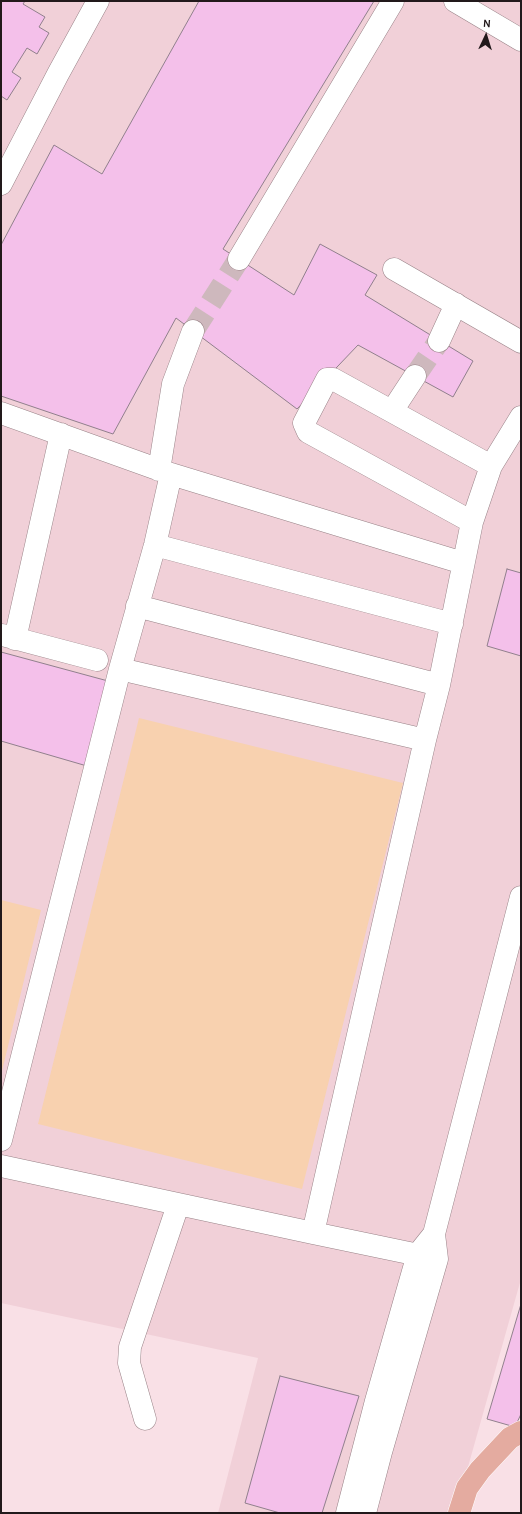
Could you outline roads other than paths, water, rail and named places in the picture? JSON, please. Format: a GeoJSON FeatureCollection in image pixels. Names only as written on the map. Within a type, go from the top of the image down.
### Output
{"type":"FeatureCollection","features":[{"type":"Feature","properties":{"kind":"main road"},"geometry":{"type":"LineString","coordinates":[[459,1513],[467,1488],[480,1470],[510,1438],[521,1432]]}},
{"type":"Feature","properties":{"kind":"street"},"geometry":{"type":"LineString","coordinates":[[1,184],[98,1]]}},
{"type":"Feature","properties":{"kind":"street"},"geometry":{"type":"LineString","coordinates":[[238,259],[393,1]]}},
{"type":"Feature","properties":{"kind":"street"},"geometry":{"type":"LineString","coordinates":[[455,1],[521,40]]}},
{"type":"Feature","properties":{"kind":"street"},"geometry":{"type":"LineString","coordinates":[[394,269],[521,342]]}},
{"type":"Feature","properties":{"kind":"street"},"geometry":{"type":"LineString","coordinates":[[438,340],[456,304]]}},
{"type":"Feature","properties":{"kind":"street"},"geometry":{"type":"LineString","coordinates":[[1,1140],[120,669],[155,544],[165,472],[172,384],[193,331]]}},
{"type":"Feature","properties":{"kind":"street"},"geometry":{"type":"LineString","coordinates":[[392,411],[415,376]]}},
{"type":"Feature","properties":{"kind":"street"},"geometry":{"type":"LineString","coordinates":[[472,522],[308,432],[304,425],[329,379],[335,380],[491,466]]}},
{"type":"Feature","properties":{"kind":"street"},"geometry":{"type":"LineString","coordinates":[[1,413],[165,472],[463,563]]}},
{"type":"Feature","properties":{"kind":"street"},"geometry":{"type":"LineString","coordinates":[[313,1233],[425,740],[439,685],[472,522],[491,466],[521,416]]}},
{"type":"Feature","properties":{"kind":"street"},"geometry":{"type":"LineString","coordinates":[[61,434],[8,637],[97,660]]}},
{"type":"Feature","properties":{"kind":"street"},"geometry":{"type":"LineString","coordinates":[[155,544],[452,624]]}},
{"type":"Feature","properties":{"kind":"street"},"geometry":{"type":"LineString","coordinates":[[137,606],[439,685]]}},
{"type":"Feature","properties":{"kind":"street"},"geometry":{"type":"LineString","coordinates":[[120,669],[425,740]]}},
{"type":"Feature","properties":{"kind":"street"},"geometry":{"type":"LineString","coordinates":[[365,1513],[428,1257],[521,897]]}},
{"type":"Feature","properties":{"kind":"street"},"geometry":{"type":"LineString","coordinates":[[1,1166],[178,1205],[428,1257]]}},
{"type":"Feature","properties":{"kind":"street"},"geometry":{"type":"LineString","coordinates":[[145,1419],[129,1364],[130,1347],[178,1205]]}},
{"type":"Feature","properties":{"kind":"street"},"geometry":{"type":"LineString","coordinates":[[346,1513],[376,1401],[428,1257]]}},
{"type":"Feature","properties":{"kind":"tunnel"},"geometry":{"type":"LineString","coordinates":[[193,331],[239,259]]}},
{"type":"Feature","properties":{"kind":"tunnel"},"geometry":{"type":"LineString","coordinates":[[415,376],[439,341]]}}]}
